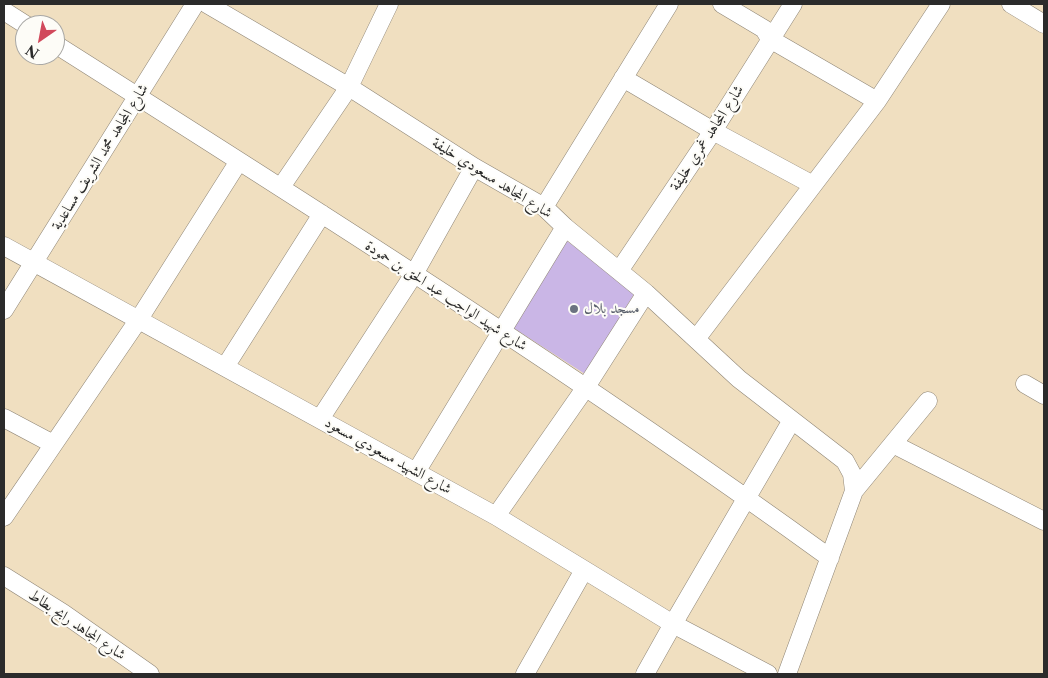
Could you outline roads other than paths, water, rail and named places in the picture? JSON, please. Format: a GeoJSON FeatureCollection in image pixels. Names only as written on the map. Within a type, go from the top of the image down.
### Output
{"type":"FeatureCollection","features":[{"type":"Feature","properties":{"kind":"street","name":"شارع المجاهد محمد الشريف مساعدية"},"geometry":{"type":"LineString","coordinates":[[4,310],[195,4]]}},
{"type":"Feature","properties":{"kind":"street","name":"شارع المجاهد مسعودي خليفة"},"geometry":{"type":"LineString","coordinates":[[207,4],[348,87],[474,166],[544,207],[565,227],[646,293],[739,379],[845,461],[852,474],[854,491]]}},
{"type":"Feature","properties":{"kind":"street"},"geometry":{"type":"LineString","coordinates":[[281,188],[348,87],[389,4]]}},
{"type":"Feature","properties":{"kind":"street"},"geometry":{"type":"LineString","coordinates":[[544,207],[669,4]]}},
{"type":"Feature","properties":{"kind":"street"},"geometry":{"type":"LineString","coordinates":[[722,4],[764,29],[770,39],[877,100]]}},
{"type":"Feature","properties":{"kind":"street","name":"شارع المجاهد غمري خليفة"},"geometry":{"type":"LineString","coordinates":[[618,270],[713,131],[793,4]]}},
{"type":"Feature","properties":{"kind":"street"},"geometry":{"type":"LineString","coordinates":[[696,339],[877,100],[941,4]]}},
{"type":"Feature","properties":{"kind":"street"},"geometry":{"type":"LineString","coordinates":[[1011,4],[1044,24]]}},
{"type":"Feature","properties":{"kind":"street","name":"شارع شهيد الواجب عبد الحق بن حمودة"},"geometry":{"type":"LineString","coordinates":[[65,50],[322,214],[586,387],[746,497],[830,558]]}},
{"type":"Feature","properties":{"kind":"street"},"geometry":{"type":"LineString","coordinates":[[623,78],[713,131],[812,185]]}},
{"type":"Feature","properties":{"kind":"street"},"geometry":{"type":"LineString","coordinates":[[4,517],[139,319],[239,161]]}},
{"type":"Feature","properties":{"kind":"street"},"geometry":{"type":"LineString","coordinates":[[320,419],[414,274],[474,166]]}},
{"type":"Feature","properties":{"kind":"street"},"geometry":{"type":"LineString","coordinates":[[225,366],[322,214]]}},
{"type":"Feature","properties":{"kind":"street"},"geometry":{"type":"LineString","coordinates":[[416,472],[565,227]]}},
{"type":"Feature","properties":{"kind":"street","name":"شارع الشهيد مسعودي مسعود"},"geometry":{"type":"LineString","coordinates":[[4,246],[496,516],[673,624],[768,674]]}},
{"type":"Feature","properties":{"kind":"street"},"geometry":{"type":"LineString","coordinates":[[496,516],[586,387],[646,293]]}},
{"type":"Feature","properties":{"kind":"street"},"geometry":{"type":"LineString","coordinates":[[1025,384],[1044,395]]}},
{"type":"Feature","properties":{"kind":"street"},"geometry":{"type":"LineString","coordinates":[[787,674],[854,491],[928,401]]}},
{"type":"Feature","properties":{"kind":"street"},"geometry":{"type":"LineString","coordinates":[[4,418],[53,444]]}},
{"type":"Feature","properties":{"kind":"street"},"geometry":{"type":"LineString","coordinates":[[645,674],[792,420]]}},
{"type":"Feature","properties":{"kind":"street"},"geometry":{"type":"LineString","coordinates":[[893,444],[1044,521]]}},
{"type":"Feature","properties":{"kind":"street"},"geometry":{"type":"LineString","coordinates":[[525,674],[584,570]]}},
{"type":"Feature","properties":{"kind":"street","name":"شارع المجاهد رابح بطاط"},"geometry":{"type":"LineString","coordinates":[[4,576],[64,613],[150,674]]}},
{"type":"Feature","properties":{"kind":"place","name":"مسجد بلال"},"geometry":{"type":"Point","coordinates":[574,309]}}]}
